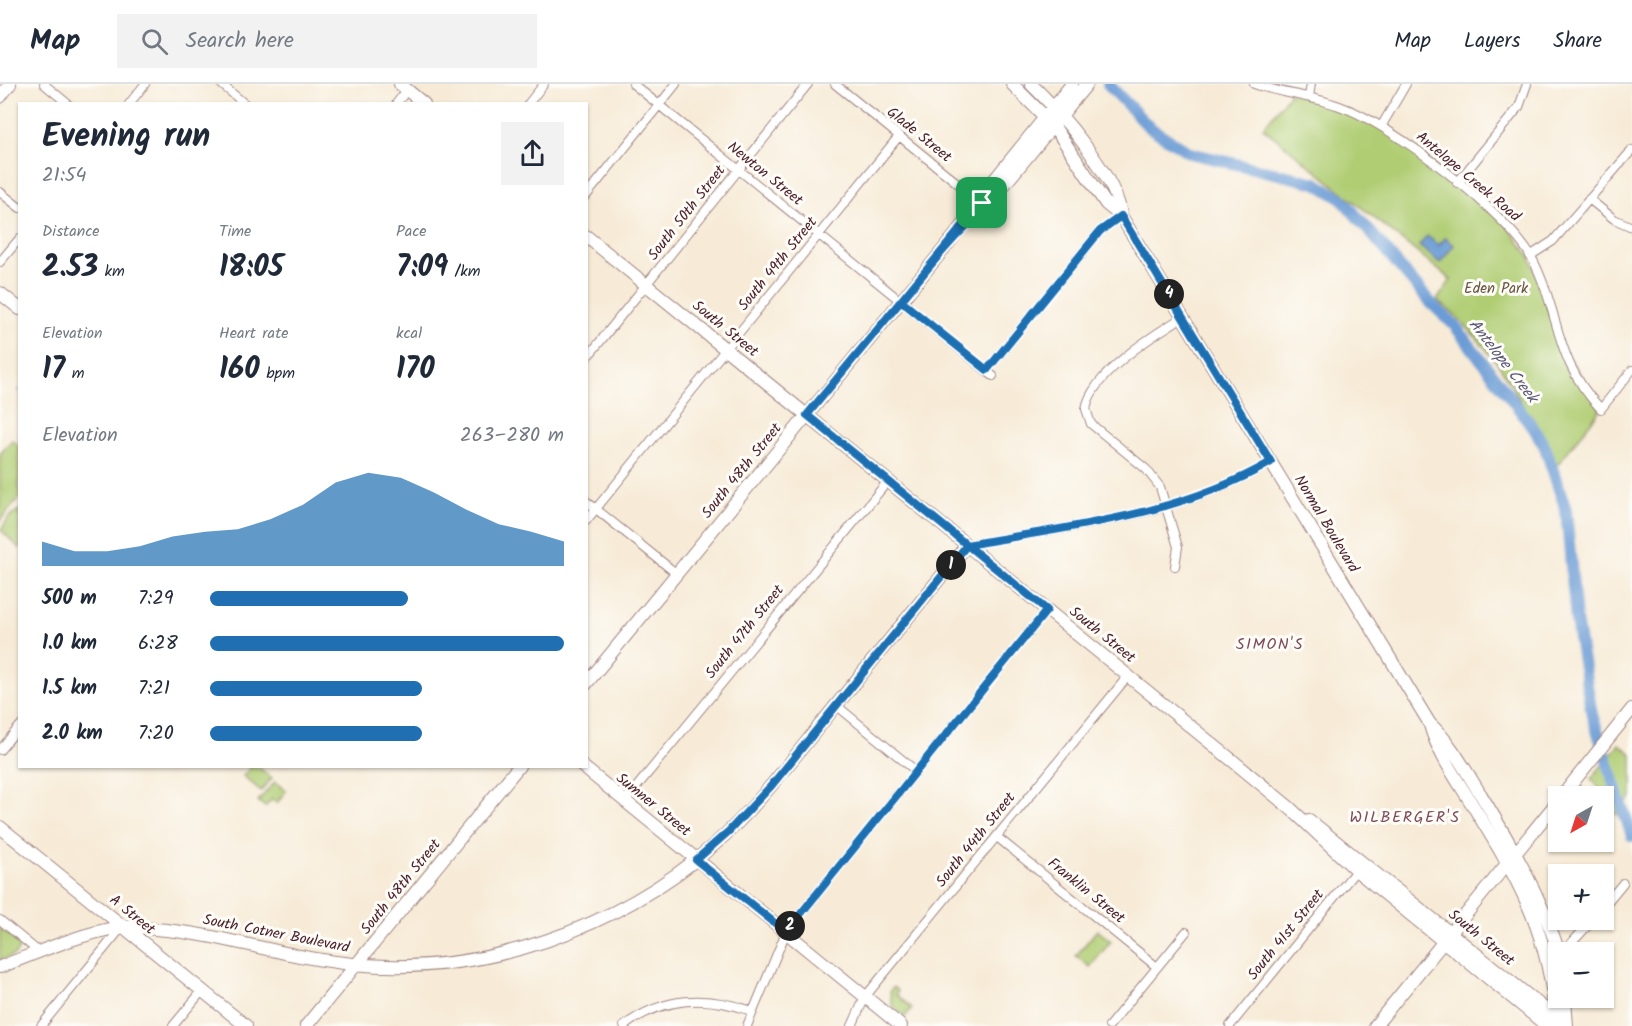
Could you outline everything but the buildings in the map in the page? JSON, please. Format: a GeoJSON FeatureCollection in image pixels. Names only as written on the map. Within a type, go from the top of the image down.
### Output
{"type":"FeatureCollection","features":[{"type":"Feature","properties":{"kind":"main road"},"geometry":{"type":"LineString","coordinates":[[0,97],[10,84]]}},
{"type":"Feature","properties":{"kind":"main road","name":"Normal Boulevard"},"geometry":{"type":"LineString","coordinates":[[1012,84],[1053,116],[1090,154],[1117,197],[1121,216],[1430,724],[1438,749],[1536,891],[1557,942]]}},
{"type":"Feature","properties":{"kind":"main road","name":"Normal Boulevard"},"geometry":{"type":"LineString","coordinates":[[1030,84],[1053,116]]}},
{"type":"Feature","properties":{"kind":"main road","name":"South 48th Street"},"geometry":{"type":"LineString","coordinates":[[1053,116],[1072,84]]}},
{"type":"Feature","properties":{"kind":"main road","name":"South 48th Street"},"geometry":{"type":"LineString","coordinates":[[588,682],[1053,116],[1087,84]]}},
{"type":"Feature","properties":{"kind":"main road"},"geometry":{"type":"LineString","coordinates":[[404,87],[422,102]]}},
{"type":"Feature","properties":{"kind":"main road","name":"South Street"},"geometry":{"type":"LineString","coordinates":[[588,238],[1553,1023],[1567,1026]]}},
{"type":"Feature","properties":{"kind":"main road"},"geometry":{"type":"LineString","coordinates":[[0,293],[18,307]]}},
{"type":"Feature","properties":{"kind":"main road","name":"South Cotner Boulevard"},"geometry":{"type":"LineString","coordinates":[[0,967],[39,952],[123,927],[178,931],[298,957],[356,965],[440,963],[526,947],[583,927],[613,913],[665,883],[696,860],[754,805],[967,545]]}},
{"type":"Feature","properties":{"kind":"main road"},"geometry":{"type":"LineString","coordinates":[[1570,786],[1632,709]]}},
{"type":"Feature","properties":{"kind":"main road","name":"South 48th Street"},"geometry":{"type":"LineString","coordinates":[[306,1026],[517,768]]}},
{"type":"Feature","properties":{"kind":"main road","name":"Sumner Street"},"geometry":{"type":"LineString","coordinates":[[584,768],[901,1026]]}},
{"type":"Feature","properties":{"kind":"main road"},"geometry":{"type":"LineString","coordinates":[[1375,1026],[1548,813]]}},
{"type":"Feature","properties":{"kind":"main road","name":"A Street"},"geometry":{"type":"LineString","coordinates":[[0,826],[246,1026]]}},
{"type":"Feature","properties":{"kind":"main road","name":"Normal Boulevard"},"geometry":{"type":"LineString","coordinates":[[1512,858],[1540,934],[1551,975],[1553,1023]]}},
{"type":"Feature","properties":{"kind":"main road"},"geometry":{"type":"LineString","coordinates":[[1566,1008],[1567,1026]]}},
{"type":"Feature","properties":{"kind":"street"},"geometry":{"type":"LineString","coordinates":[[44,84],[66,102]]}},
{"type":"Feature","properties":{"kind":"street"},"geometry":{"type":"LineString","coordinates":[[131,102],[145,84]]}},
{"type":"Feature","properties":{"kind":"street"},"geometry":{"type":"LineString","coordinates":[[221,84],[243,102]]}},
{"type":"Feature","properties":{"kind":"street"},"geometry":{"type":"LineString","coordinates":[[530,102],[544,84]]}},
{"type":"Feature","properties":{"kind":"street","name":"Newton Street"},"geometry":{"type":"LineString","coordinates":[[633,84],[990,373],[1100,231],[1121,216]]}},
{"type":"Feature","properties":{"kind":"street"},"geometry":{"type":"LineString","coordinates":[[588,194],[676,84]]}},
{"type":"Feature","properties":{"kind":"street","name":"South 50th Street"},"geometry":{"type":"LineString","coordinates":[[588,357],[808,84]]}},
{"type":"Feature","properties":{"kind":"street","name":"Glade Street"},"geometry":{"type":"LineString","coordinates":[[835,84],[982,203]]}},
{"type":"Feature","properties":{"kind":"street","name":"Antelope Creek Road"},"geometry":{"type":"LineString","coordinates":[[1254,84],[1343,107],[1382,125],[1502,219],[1530,256],[1549,299],[1565,358],[1580,386],[1600,409],[1632,370]]}},
{"type":"Feature","properties":{"kind":"street"},"geometry":{"type":"LineString","coordinates":[[1309,97],[1311,84]]}},
{"type":"Feature","properties":{"kind":"street"},"geometry":{"type":"LineString","coordinates":[[1382,125],[1406,84]]}},
{"type":"Feature","properties":{"kind":"street"},"geometry":{"type":"LineString","coordinates":[[1457,183],[1519,107],[1527,84]]}},
{"type":"Feature","properties":{"kind":"street"},"geometry":{"type":"LineString","coordinates":[[397,102],[404,87]]}},
{"type":"Feature","properties":{"kind":"street","name":"South 49th Street"},"geometry":{"type":"LineString","coordinates":[[588,519],[899,136]]}},
{"type":"Feature","properties":{"kind":"street"},"geometry":{"type":"LineString","coordinates":[[1530,256],[1553,241],[1632,150]]}},
{"type":"Feature","properties":{"kind":"street"},"geometry":{"type":"LineString","coordinates":[[0,192],[18,206]]}},
{"type":"Feature","properties":{"kind":"street"},"geometry":{"type":"LineString","coordinates":[[1589,199],[1614,219],[1632,227]]}},
{"type":"Feature","properties":{"kind":"street"},"geometry":{"type":"LineString","coordinates":[[0,262],[18,240]]}},
{"type":"Feature","properties":{"kind":"street"},"geometry":{"type":"LineString","coordinates":[[1175,566],[1179,548],[1167,507],[1154,477],[1091,424],[1086,409],[1090,398],[1124,357],[1183,317]]}},
{"type":"Feature","properties":{"kind":"street"},"geometry":{"type":"LineString","coordinates":[[967,545],[1167,507],[1223,487],[1271,462]]}},
{"type":"Feature","properties":{"kind":"street","name":"South 47th Street"},"geometry":{"type":"LineString","coordinates":[[625,801],[888,481]]}},
{"type":"Feature","properties":{"kind":"street"},"geometry":{"type":"LineString","coordinates":[[588,503],[677,574]]}},
{"type":"Feature","properties":{"kind":"street"},"geometry":{"type":"LineString","coordinates":[[747,1026],[786,932],[1047,610]]}},
{"type":"Feature","properties":{"kind":"street","name":"South 44th Street"},"geometry":{"type":"LineString","coordinates":[[852,1026],[866,997],[1128,676]]}},
{"type":"Feature","properties":{"kind":"street"},"geometry":{"type":"LineString","coordinates":[[836,705],[916,771]]}},
{"type":"Feature","properties":{"kind":"street"},"geometry":{"type":"LineString","coordinates":[[0,750],[18,728]]}},
{"type":"Feature","properties":{"kind":"street","name":"Franklin Street"},"geometry":{"type":"LineString","coordinates":[[997,837],[1157,967]]}},
{"type":"Feature","properties":{"kind":"street","name":"South 41st Street"},"geometry":{"type":"LineString","coordinates":[[1230,1026],[1360,866]]}},
{"type":"Feature","properties":{"kind":"street"},"geometry":{"type":"LineString","coordinates":[[1614,894],[1623,883]]}},
{"type":"Feature","properties":{"kind":"street"},"geometry":{"type":"LineString","coordinates":[[0,920],[39,952]]}},
{"type":"Feature","properties":{"kind":"street"},"geometry":{"type":"LineString","coordinates":[[41,1026],[123,927]]}},
{"type":"Feature","properties":{"kind":"street"},"geometry":{"type":"LineString","coordinates":[[1571,942],[1583,930]]}},
{"type":"Feature","properties":{"kind":"street"},"geometry":{"type":"LineString","coordinates":[[1109,1026],[1185,932]]}},
{"type":"Feature","properties":{"kind":"street"},"geometry":{"type":"LineString","coordinates":[[173,1026],[202,991]]}},
{"type":"Feature","properties":{"kind":"street"},"geometry":{"type":"LineString","coordinates":[[624,1026],[653,1008],[692,999],[717,1000],[752,1011]]}},
{"type":"Feature","properties":{"kind":"green space","name":"Eden Park"},"geometry":{"type":"Polygon","coordinates":[[[1290,93],[1309,97],[1382,125],[1502,219],[1530,256],[1560,342],[1601,409],[1550,474],[1531,423],[1507,378],[1476,338],[1437,300],[1451,280],[1263,128],[1290,93]]]}},
{"type":"Feature","properties":{"kind":"green space"},"geometry":{"type":"Polygon","coordinates":[[[12,440],[18,445],[18,499],[0,521],[0,454],[12,440]]]}},
{"type":"Feature","properties":{"kind":"green space"},"geometry":{"type":"Polygon","coordinates":[[[18,511],[18,547],[1,530],[9,517],[18,511]]]}},
{"type":"Feature","properties":{"kind":"green space"},"geometry":{"type":"Polygon","coordinates":[[[1619,744],[1632,754],[1632,797],[1617,815],[1614,812],[1614,786],[1598,786],[1591,779],[1619,744]]]}},
{"type":"Feature","properties":{"kind":"green space"},"geometry":{"type":"Polygon","coordinates":[[[250,768],[259,768],[272,778],[261,791],[243,776],[250,768]]]}},
{"type":"Feature","properties":{"kind":"green space"},"geometry":{"type":"Polygon","coordinates":[[[275,782],[286,791],[277,803],[272,799],[265,807],[258,801],[275,782]]]}},
{"type":"Feature","properties":{"kind":"green space"},"geometry":{"type":"Polygon","coordinates":[[[0,928],[18,942],[19,949],[15,955],[0,961],[0,928]]]}},
{"type":"Feature","properties":{"kind":"green space"},"geometry":{"type":"Polygon","coordinates":[[[1097,930],[1111,941],[1090,967],[1076,956],[1097,930]]]}},
{"type":"Feature","properties":{"kind":"green space"},"geometry":{"type":"Polygon","coordinates":[[[893,987],[898,991],[896,994],[912,1008],[905,1017],[892,1005],[890,991],[893,987]]]}},
{"type":"Feature","properties":{"kind":"water"},"geometry":{"type":"Polygon","coordinates":[[[1427,236],[1439,245],[1445,238],[1454,245],[1440,263],[1419,246],[1427,236]]]}},
{"type":"Feature","properties":{"kind":"waterway","name":"Antelope Creek"},"geometry":{"type":"LineString","coordinates":[[1108,84],[1149,127],[1190,153],[1316,183],[1342,199],[1430,302],[1455,326],[1533,427],[1545,447],[1566,510],[1576,620],[1592,715],[1632,836]]}},
{"type":"Feature","properties":{"kind":"district","name":"SIMON'S"},"geometry":{"type":"Point","coordinates":[1270,644]}},
{"type":"Feature","properties":{"kind":"district","name":"WILBERGER'S"},"geometry":{"type":"Point","coordinates":[1405,817]}},
{"type":"Feature","properties":{"kind":"route"},"geometry":{"type":"LineString","coordinates":[[982,203],[978,200],[966,222],[807,415],[967,545],[771,786],[729,831],[696,860],[786,932],[1047,610],[967,545],[1167,507],[1223,487],[1271,462],[1121,216],[1100,231],[987,370],[901,301],[966,222],[986,207],[982,203]]}}]}
